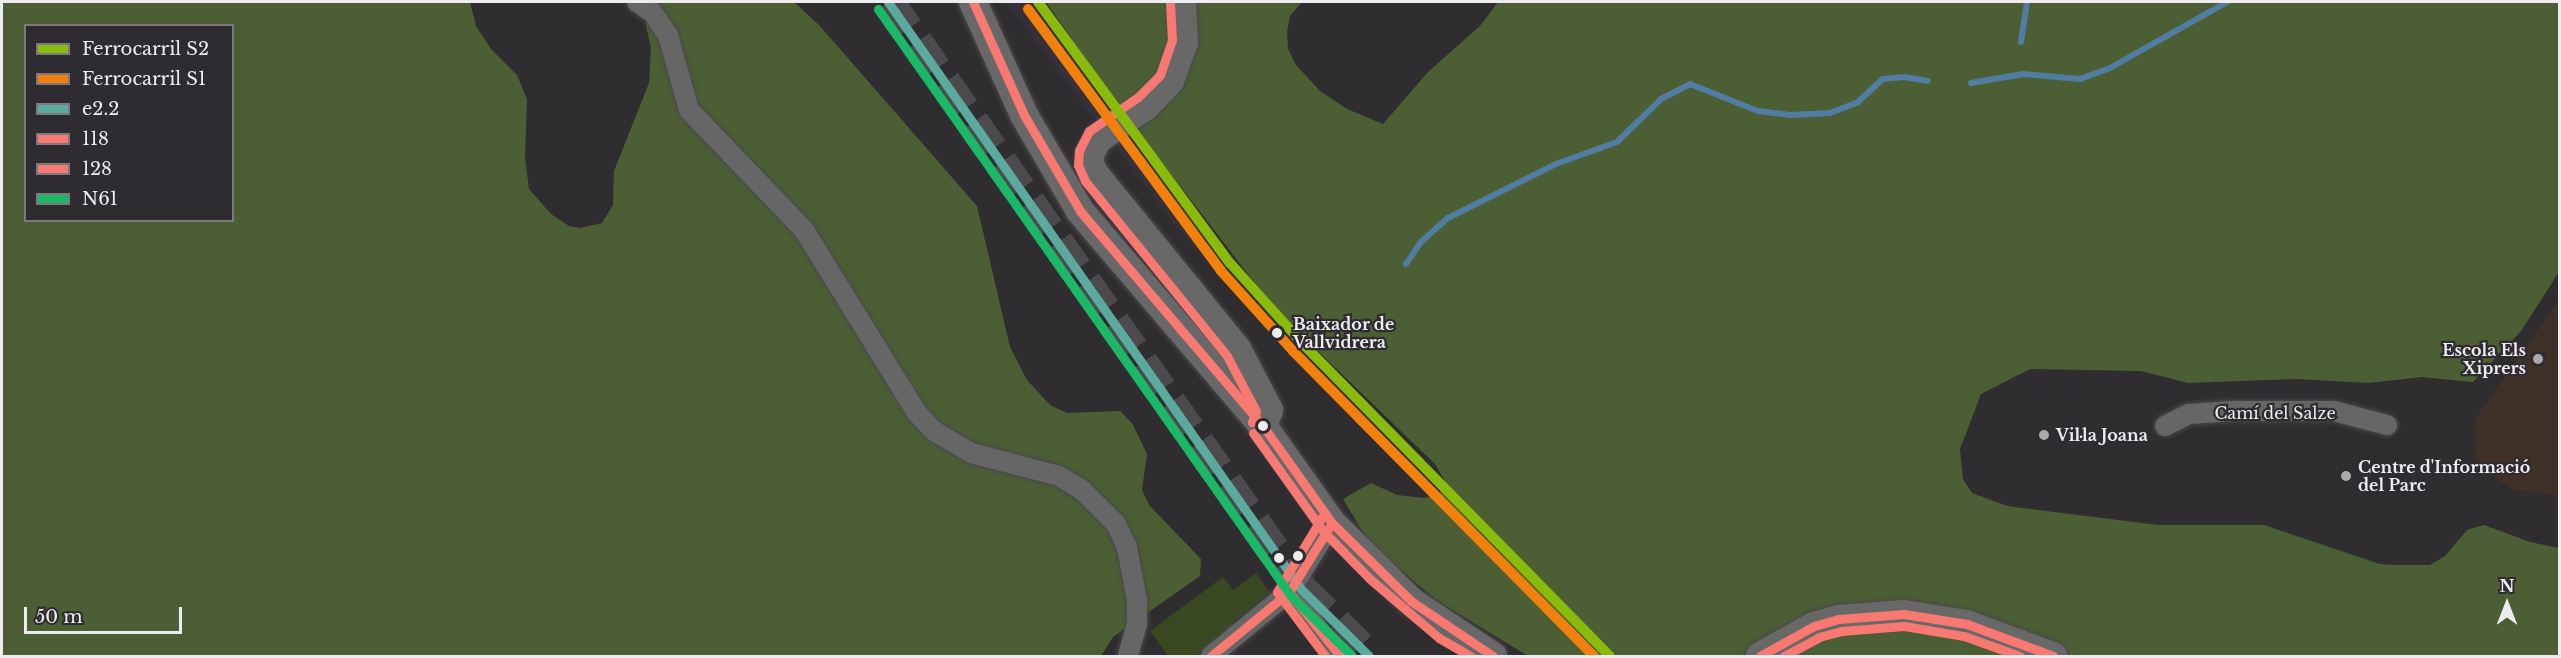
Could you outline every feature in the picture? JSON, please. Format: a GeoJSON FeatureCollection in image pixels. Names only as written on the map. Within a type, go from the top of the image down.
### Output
{"type":"FeatureCollection","features":[{"type":"Feature","properties":{"kind":"main road"},"geometry":{"type":"LineString","coordinates":[[973,2],[1024,115],[1068,194],[1263,426],[1332,523],[1411,601],[1493,657]]}},
{"type":"Feature","properties":{"kind":"main road"},"geometry":{"type":"LineString","coordinates":[[1182,2],[1185,27],[1180,55],[1170,81],[1146,106],[1098,139],[1090,154],[1094,173],[1237,349],[1269,410],[1263,426]]}},
{"type":"Feature","properties":{"kind":"main road"},"geometry":{"type":"LineString","coordinates":[[1760,657],[1814,626],[1839,618],[1904,614],[1967,624],[2053,657]]}},
{"type":"Feature","properties":{"kind":"street"},"geometry":{"type":"LineString","coordinates":[[637,2],[653,13],[668,35],[688,110],[804,230],[918,413],[934,431],[971,453],[1059,476],[1082,490],[1116,524],[1127,548],[1137,600],[1137,624],[1128,657]]}},
{"type":"Feature","properties":{"kind":"street","name":"Camí del Salze"},"geometry":{"type":"LineString","coordinates":[[2165,426],[2189,414],[2233,411],[2334,411],[2387,425]]}},
{"type":"Feature","properties":{"kind":"street"},"geometry":{"type":"LineString","coordinates":[[1211,657],[1289,592],[1332,523]]}},
{"type":"Feature","properties":{"kind":"street"},"geometry":{"type":"LineString","coordinates":[[1289,592],[1340,657]]}},
{"type":"Feature","properties":{"kind":"shaded area"},"geometry":{"type":"Polygon","coordinates":[[[1006,2],[1046,2],[1202,218],[1291,325],[1380,414],[1365,431],[1173,223],[1006,2]]]}},
{"type":"Feature","properties":{"kind":"shaded area","name":"Escola Els Xiprers"},"geometry":{"type":"Polygon","coordinates":[[[2559,300],[2559,496],[2512,489],[2476,466],[2475,419],[2559,300]]]}},
{"type":"Feature","properties":{"kind":"green space"},"geometry":{"type":"Polygon","coordinates":[[[2,2],[470,2],[476,26],[491,49],[517,75],[527,99],[525,157],[529,189],[551,214],[569,226],[580,228],[602,223],[613,205],[614,171],[649,83],[651,48],[646,26],[650,2],[794,2],[819,25],[977,206],[1010,347],[1027,380],[1050,405],[1067,413],[1120,411],[1132,423],[1147,454],[1142,490],[1149,505],[1201,559],[1200,576],[1113,637],[1101,656],[2,656],[2,2]]]}},
{"type":"Feature","properties":{"kind":"green space"},"geometry":{"type":"Polygon","coordinates":[[[1046,2],[1302,2],[1290,16],[1287,32],[1288,49],[1296,65],[1320,91],[1347,109],[1383,124],[1428,72],[1480,26],[1498,2],[2559,2],[2559,272],[2521,331],[2473,382],[2422,377],[2369,383],[2296,379],[2188,383],[2141,371],[2030,369],[1981,394],[1960,449],[1963,479],[1972,493],[2007,506],[2158,525],[2264,525],[2380,564],[2430,565],[2445,556],[2467,530],[2484,525],[2530,542],[2559,548],[2559,656],[1528,656],[1436,600],[1370,544],[1343,499],[1371,483],[1397,495],[1425,498],[1440,493],[1446,483],[1435,464],[1291,325],[1255,283],[1122,111],[1046,2]]]}},
{"type":"Feature","properties":{"kind":"green space"},"geometry":{"type":"Polygon","coordinates":[[[1256,573],[1270,593],[1232,623],[1234,627],[1195,656],[1168,656],[1150,631],[1223,577],[1233,590],[1256,573]]]}},
{"type":"Feature","properties":{"kind":"waterway"},"geometry":{"type":"LineString","coordinates":[[2021,42],[2027,2]]}},
{"type":"Feature","properties":{"kind":"waterway"},"geometry":{"type":"LineString","coordinates":[[1971,83],[2023,74],[2080,79],[2110,68],[2227,2]]}},
{"type":"Feature","properties":{"kind":"waterway"},"geometry":{"type":"LineString","coordinates":[[1406,264],[1421,242],[1448,218],[1556,164],[1617,142],[1661,99],[1690,84],[1758,111],[1791,115],[1830,113],[1858,102],[1883,79],[1905,77],[1928,81]]}},
{"type":"Feature","properties":{"kind":"tunnel"},"geometry":{"type":"LineString","coordinates":[[888,2],[1301,589],[1369,656]]}},
{"type":"Feature","properties":{"kind":"rail line","name":"S2"},"geometry":{"type":"LineString","coordinates":[[1038,2],[1230,263],[1302,343],[1610,656]]}},
{"type":"Feature","properties":{"kind":"rail line","name":"S1"},"geometry":{"type":"LineString","coordinates":[[1028,9],[1221,271],[1293,351],[1594,656]]}},
{"type":"Feature","properties":{"kind":"transit line","name":"e2.2"},"geometry":{"type":"LineString","coordinates":[[888,2],[1301,589],[1369,656]]}},
{"type":"Feature","properties":{"kind":"transit line","name":"118"},"geometry":{"type":"LineString","coordinates":[[973,2],[1024,115],[1080,211],[1263,426],[1332,523],[1411,601],[1493,656]]}},
{"type":"Feature","properties":{"kind":"transit line","name":"128"},"geometry":{"type":"LineString","coordinates":[[1170,3],[1172,40],[1160,75],[1138,97],[1089,131],[1079,151],[1078,165],[1085,181],[1227,356],[1256,411],[1252,422]]}},
{"type":"Feature","properties":{"kind":"transit line","name":"N61"},"geometry":{"type":"LineString","coordinates":[[878,9],[1291,596],[1352,656]]}},
{"type":"Feature","properties":{"kind":"transit line","name":"128"},"geometry":{"type":"LineString","coordinates":[[1253,433],[1323,531],[1370,579],[1439,638],[1470,656]]}},
{"type":"Feature","properties":{"kind":"transit line","name":"128"},"geometry":{"type":"LineString","coordinates":[[1322,517],[1277,592],[1325,656]]}},
{"type":"Feature","properties":{"kind":"transit line","name":"118"},"geometry":{"type":"LineString","coordinates":[[1211,656],[1289,592],[1332,523]]}},
{"type":"Feature","properties":{"kind":"transit line","name":"118"},"geometry":{"type":"LineString","coordinates":[[1289,592],[1340,656]]}},
{"type":"Feature","properties":{"kind":"transit line","name":"118"},"geometry":{"type":"LineString","coordinates":[[1760,656],[1814,626],[1839,619],[1904,614],[1967,624],[2053,656]]}},
{"type":"Feature","properties":{"kind":"transit line","name":"128"},"geometry":{"type":"LineString","coordinates":[[1784,656],[1819,637],[1841,631],[1904,626],[1964,636],[2020,656]]}},
{"type":"Feature","properties":{"kind":"place","name":"Baixador de Vallvidrera"},"geometry":{"type":"Point","coordinates":[1277,333]}},
{"type":"Feature","properties":{"kind":"place","name":"Escola Els Xiprers"},"geometry":{"type":"Point","coordinates":[2538,359]}},
{"type":"Feature","properties":{"kind":"place","name":"Vil·la Joana"},"geometry":{"type":"Point","coordinates":[2044,435]}},
{"type":"Feature","properties":{"kind":"place","name":"Centre d'Informació del Parc"},"geometry":{"type":"Point","coordinates":[2346,476]}}]}
